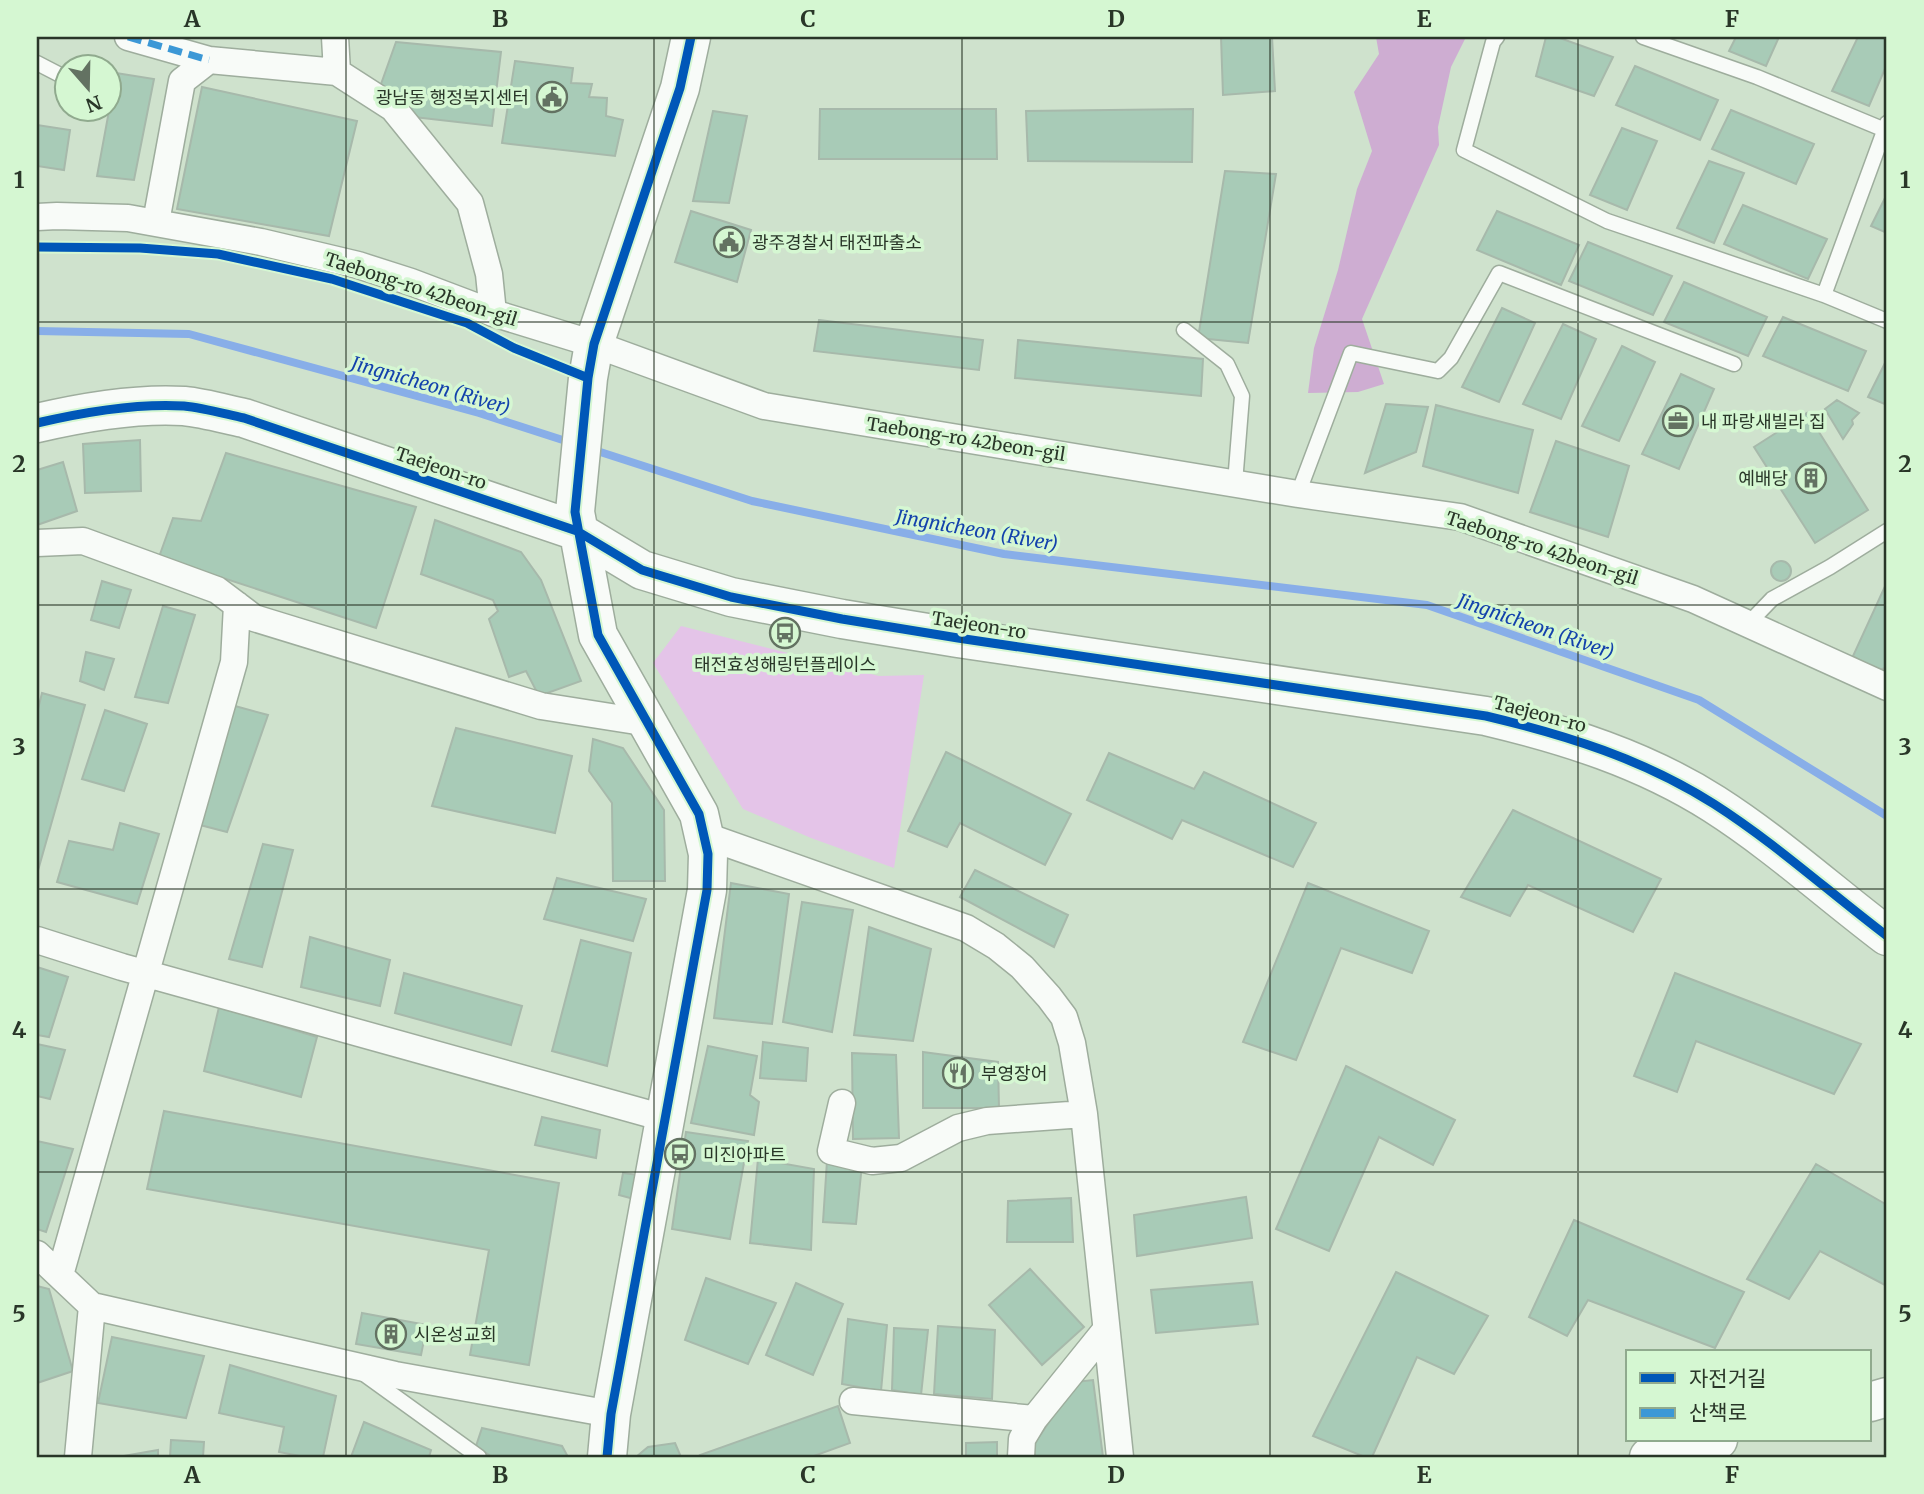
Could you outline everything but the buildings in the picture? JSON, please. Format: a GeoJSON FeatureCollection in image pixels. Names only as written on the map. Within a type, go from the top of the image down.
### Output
{"type":"FeatureCollection","features":[{"type":"Feature","properties":{"kind":"street"},"geometry":{"type":"LineString","coordinates":[[128,37],[209,60],[337,72],[393,108],[470,203],[489,274],[493,313]]}},
{"type":"Feature","properties":{"kind":"street"},"geometry":{"type":"LineString","coordinates":[[335,37],[337,72]]}},
{"type":"Feature","properties":{"kind":"street"},"geometry":{"type":"LineString","coordinates":[[607,1457],[611,1414],[707,890],[708,854],[699,814],[598,635],[576,521],[591,361],[680,88],[691,37]]}},
{"type":"Feature","properties":{"kind":"street"},"geometry":{"type":"LineString","coordinates":[[156,222],[182,81],[209,60]]}},
{"type":"Feature","properties":{"kind":"street","name":"Taebong-ro 42beon-gil"},"geometry":{"type":"LineString","coordinates":[[37,218],[128,218],[156,222],[261,242],[358,265],[493,313],[591,361],[764,406],[1298,494],[1460,517],[1693,599],[1887,687]]}},
{"type":"Feature","properties":{"kind":"street","name":"Taejeon-ro"},"geometry":{"type":"LineString","coordinates":[[37,423],[121,408],[156,405],[188,407],[244,418],[576,521],[642,570],[731,597],[958,638],[1486,716],[1550,731],[1607,750],[1665,776],[1712,803],[1765,839],[1887,936]]}},
{"type":"Feature","properties":{"kind":"street"},"geometry":{"type":"LineString","coordinates":[[37,543],[83,541],[217,590],[254,618],[541,706],[649,723]]}},
{"type":"Feature","properties":{"kind":"street"},"geometry":{"type":"LineString","coordinates":[[60,1275],[148,974],[234,662],[237,605]]}},
{"type":"Feature","properties":{"kind":"street"},"geometry":{"type":"LineString","coordinates":[[704,835],[966,928],[996,946],[1022,967],[1064,1017],[1072,1043],[1084,1114],[1119,1457]]}},
{"type":"Feature","properties":{"kind":"street"},"geometry":{"type":"LineString","coordinates":[[1857,914],[1887,950]]}},
{"type":"Feature","properties":{"kind":"street"},"geometry":{"type":"LineString","coordinates":[[37,940],[148,974],[664,1118]]}},
{"type":"Feature","properties":{"kind":"street"},"geometry":{"type":"LineString","coordinates":[[842,1102],[831,1151],[872,1161],[901,1158],[958,1128],[987,1121],[1084,1114]]}},
{"type":"Feature","properties":{"kind":"street"},"geometry":{"type":"LineString","coordinates":[[37,1254],[92,1306],[352,1366],[611,1414]]}},
{"type":"Feature","properties":{"kind":"street"},"geometry":{"type":"LineString","coordinates":[[78,1457],[92,1306]]}},
{"type":"Feature","properties":{"kind":"street"},"geometry":{"type":"LineString","coordinates":[[1021,1457],[1022,1440],[1034,1419],[1105,1331]]}},
{"type":"Feature","properties":{"kind":"street"},"geometry":{"type":"LineString","coordinates":[[853,1401],[1034,1419]]}},
{"type":"Feature","properties":{"kind":"street"},"geometry":{"type":"LineString","coordinates":[[1649,1457],[1710,1442]]}},
{"type":"Feature","properties":{"kind":"lane"},"geometry":{"type":"LineString","coordinates":[[1497,37],[1493,42],[1464,150],[1607,221],[1824,295],[1887,321]]}},
{"type":"Feature","properties":{"kind":"lane"},"geometry":{"type":"LineString","coordinates":[[1643,37],[1886,127],[1824,295]]}},
{"type":"Feature","properties":{"kind":"lane"},"geometry":{"type":"LineString","coordinates":[[1298,494],[1351,353],[1438,371],[1451,358],[1499,273],[1734,364]]}},
{"type":"Feature","properties":{"kind":"lane"},"geometry":{"type":"LineString","coordinates":[[1184,330],[1227,364],[1242,396],[1235,483]]}},
{"type":"Feature","properties":{"kind":"lane"},"geometry":{"type":"LineString","coordinates":[[1747,625],[1772,599],[1887,531]]}},
{"type":"Feature","properties":{"kind":"lane"},"geometry":{"type":"LineString","coordinates":[[352,1366],[479,1457]]}},
{"type":"Feature","properties":{"kind":"shaded area"},"geometry":{"type":"Polygon","coordinates":[[[1376,37],[1466,37],[1451,67],[1438,127],[1439,145],[1362,319],[1384,384],[1358,392],[1308,393],[1314,348],[1338,270],[1357,189],[1372,151],[1354,92],[1379,54],[1376,37]]]}},
{"type":"Feature","properties":{"kind":"shaded area"},"geometry":{"type":"Polygon","coordinates":[[[681,626],[879,676],[924,675],[894,868],[811,838],[743,809],[653,663],[681,626]]]}},
{"type":"Feature","properties":{"kind":"waterway","name":"Jingnicheon (River)"},"geometry":{"type":"LineString","coordinates":[[37,331],[189,334],[479,413],[572,443]]}},
{"type":"Feature","properties":{"kind":"waterway","name":"Jingnicheon (River)"},"geometry":{"type":"LineString","coordinates":[[591,449],[752,501],[1004,554],[1427,605],[1699,700],[1887,816]]}},
{"type":"Feature","properties":{"kind":"marked path"},"geometry":{"type":"LineString","coordinates":[[128,37],[209,60]]}},
{"type":"Feature","properties":{"kind":"cycle path"},"geometry":{"type":"LineString","coordinates":[[607,1457],[611,1414],[707,890],[708,854],[699,814],[598,635],[575,512],[588,378],[594,344],[680,88],[691,37]]}},
{"type":"Feature","properties":{"kind":"cycle path"},"geometry":{"type":"LineString","coordinates":[[37,247],[140,248],[218,254],[332,279],[467,323],[514,348],[588,378]]}},
{"type":"Feature","properties":{"kind":"cycle path"},"geometry":{"type":"LineString","coordinates":[[37,423],[129,407],[166,405],[207,410],[244,418],[577,531],[642,570],[731,597],[958,638],[1486,716],[1545,731],[1632,761],[1714,804],[1780,851],[1887,936]]}},
{"type":"Feature","properties":{"kind":"place","name":"광남동 행정복지센터"},"geometry":{"type":"Point","coordinates":[552,97]}},
{"type":"Feature","properties":{"kind":"place","name":"광주경찰서 태전파출소"},"geometry":{"type":"Point","coordinates":[729,242]}},
{"type":"Feature","properties":{"kind":"place","name":"내 파랑새빌라 집"},"geometry":{"type":"Point","coordinates":[1678,421]}},
{"type":"Feature","properties":{"kind":"place","name":"예배당"},"geometry":{"type":"Point","coordinates":[1811,478]}},
{"type":"Feature","properties":{"kind":"place","name":"태전효성해링턴플레이스"},"geometry":{"type":"Point","coordinates":[785,633]}},
{"type":"Feature","properties":{"kind":"place","name":"부영장어"},"geometry":{"type":"Point","coordinates":[958,1073]}},
{"type":"Feature","properties":{"kind":"place","name":"미진아파트"},"geometry":{"type":"Point","coordinates":[680,1154]}},
{"type":"Feature","properties":{"kind":"place","name":"시온성교회"},"geometry":{"type":"Point","coordinates":[391,1334]}}]}
